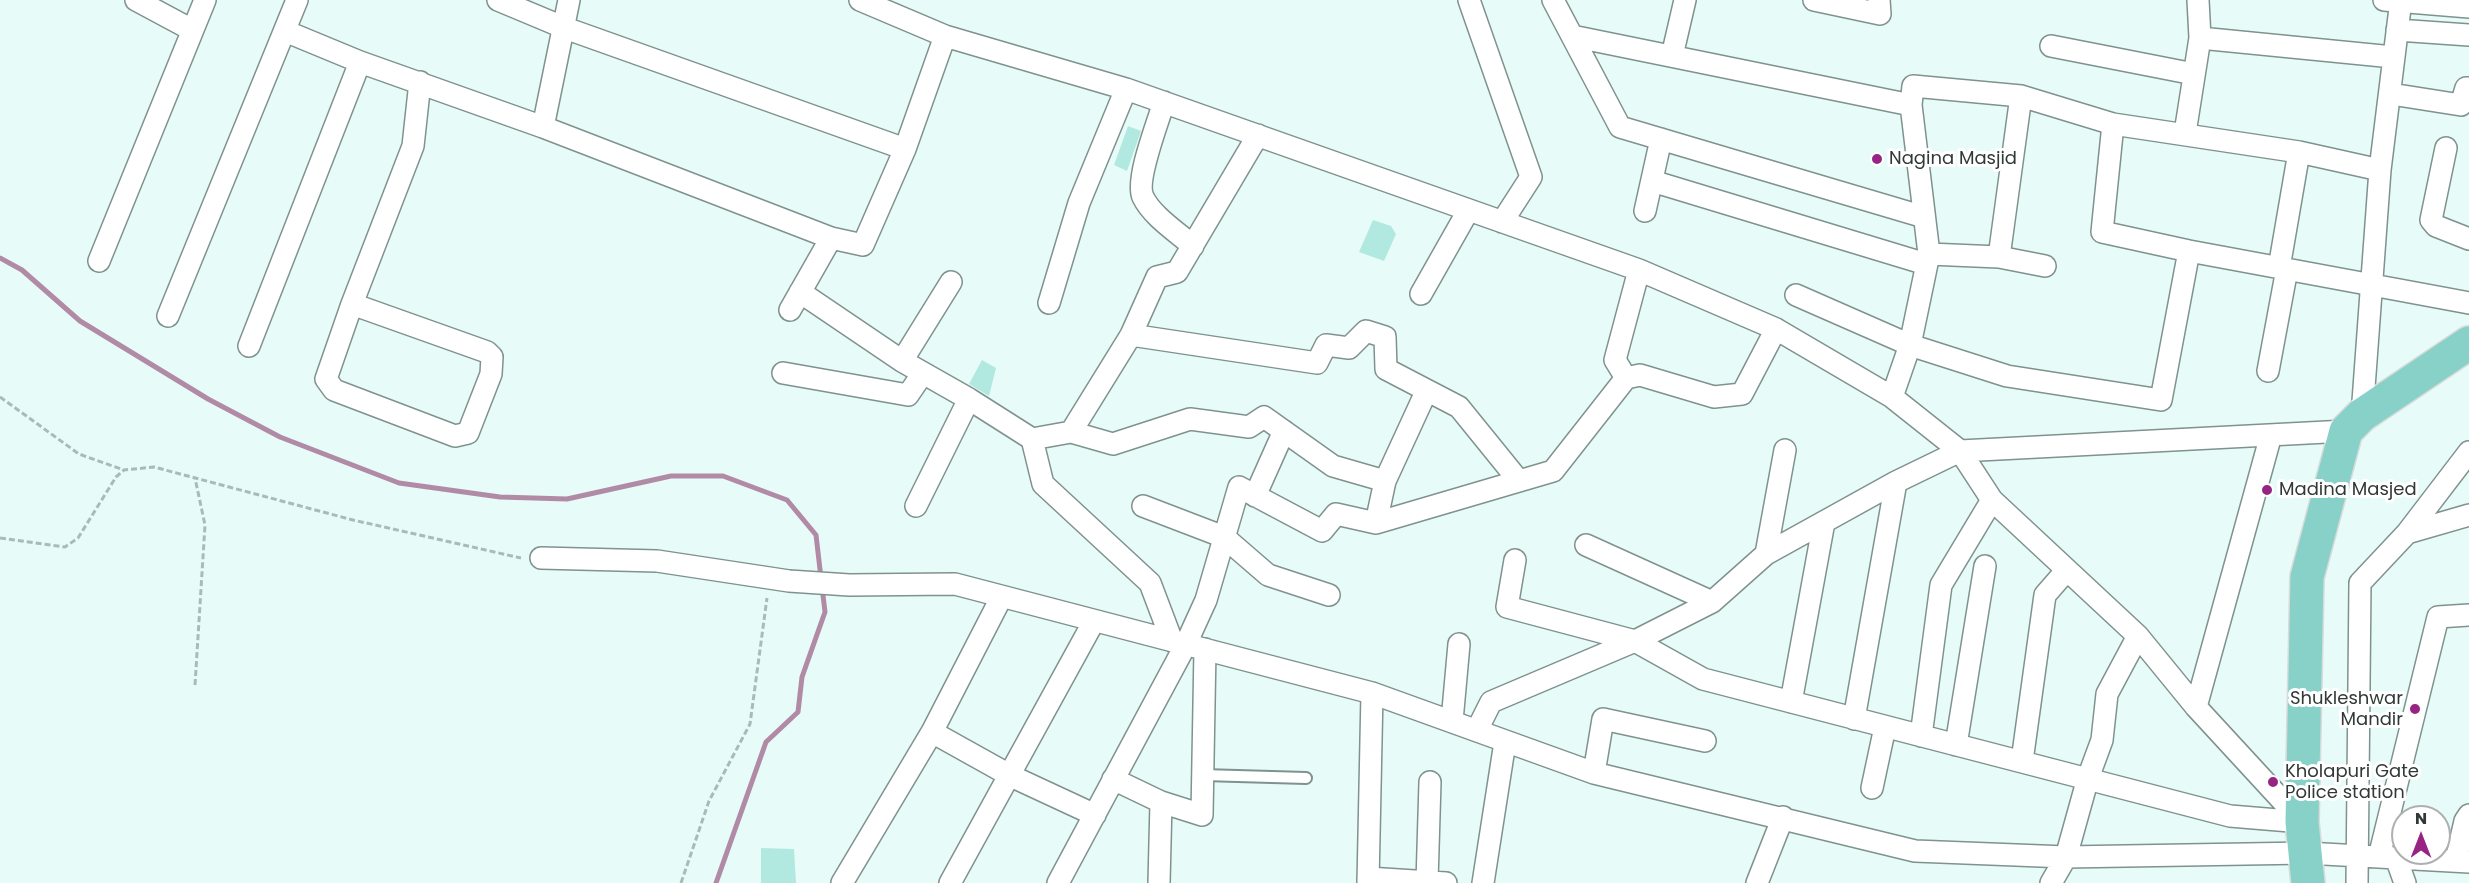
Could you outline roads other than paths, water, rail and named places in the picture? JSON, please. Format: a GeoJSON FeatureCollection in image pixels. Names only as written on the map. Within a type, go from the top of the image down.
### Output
{"type":"FeatureCollection","features":[{"type":"Feature","properties":{"kind":"main road"},"geometry":{"type":"LineString","coordinates":[[2305,853],[2307,577],[2354,423],[2469,343]]}},
{"type":"Feature","properties":{"kind":"street"},"geometry":{"type":"LineString","coordinates":[[136,0],[192,30]]}},
{"type":"Feature","properties":{"kind":"street"},"geometry":{"type":"LineString","coordinates":[[99,261],[205,0]]}},
{"type":"Feature","properties":{"kind":"street"},"geometry":{"type":"LineString","coordinates":[[168,316],[297,0]]}},
{"type":"Feature","properties":{"kind":"street"},"geometry":{"type":"LineString","coordinates":[[498,0],[565,28],[905,149]]}},
{"type":"Feature","properties":{"kind":"street"},"geometry":{"type":"LineString","coordinates":[[543,127],[569,0]]}},
{"type":"Feature","properties":{"kind":"street"},"geometry":{"type":"LineString","coordinates":[[860,0],[945,36],[1126,89],[1639,270],[1776,329],[1892,397],[1960,450],[1992,500],[2138,636],[2196,706],[2305,853]]}},
{"type":"Feature","properties":{"kind":"street"},"geometry":{"type":"LineString","coordinates":[[1469,0],[1531,177],[1502,222]]}},
{"type":"Feature","properties":{"kind":"street"},"geometry":{"type":"LineString","coordinates":[[1553,0],[1620,127],[1924,217]]}},
{"type":"Feature","properties":{"kind":"street"},"geometry":{"type":"LineString","coordinates":[[1672,56],[1685,0]]}},
{"type":"Feature","properties":{"kind":"street"},"geometry":{"type":"LineString","coordinates":[[1814,0],[1880,14],[1879,0]]}},
{"type":"Feature","properties":{"kind":"street"},"geometry":{"type":"LineString","coordinates":[[2185,133],[2200,38],[2198,0]]}},
{"type":"Feature","properties":{"kind":"street"},"geometry":{"type":"LineString","coordinates":[[1477,730],[1491,702],[1635,641],[1712,602],[1766,554],[1896,482],[1960,450],[2271,435],[2354,423],[2372,284],[2380,170],[2391,94],[2397,30],[2395,0],[2469,7]]}},
{"type":"Feature","properties":{"kind":"street"},"geometry":{"type":"LineString","coordinates":[[2397,30],[2469,35]]}},
{"type":"Feature","properties":{"kind":"street"},"geometry":{"type":"LineString","coordinates":[[285,31],[360,62],[543,127],[831,238],[863,245],[905,149],[945,36]]}},
{"type":"Feature","properties":{"kind":"street"},"geometry":{"type":"LineString","coordinates":[[1572,36],[1911,105]]}},
{"type":"Feature","properties":{"kind":"street"},"geometry":{"type":"LineString","coordinates":[[2200,38],[2394,57]]}},
{"type":"Feature","properties":{"kind":"street"},"geometry":{"type":"LineString","coordinates":[[2051,46],[2194,74]]}},
{"type":"Feature","properties":{"kind":"street"},"geometry":{"type":"LineString","coordinates":[[249,346],[360,62]]}},
{"type":"Feature","properties":{"kind":"street"},"geometry":{"type":"LineString","coordinates":[[352,304],[477,348],[492,357],[491,374],[468,433],[455,436],[329,386],[327,373],[352,304],[413,146],[420,82]]}},
{"type":"Feature","properties":{"kind":"street"},"geometry":{"type":"LineString","coordinates":[[1892,397],[1910,345],[1928,259],[1911,105],[1913,86],[2021,96],[2114,124],[2299,152],[2380,170]]}},
{"type":"Feature","properties":{"kind":"street"},"geometry":{"type":"LineString","coordinates":[[2391,94],[2461,105],[2466,88],[2469,88]]}},
{"type":"Feature","properties":{"kind":"street"},"geometry":{"type":"LineString","coordinates":[[1049,303],[1078,203],[1126,89]]}},
{"type":"Feature","properties":{"kind":"street"},"geometry":{"type":"LineString","coordinates":[[1999,257],[2021,96]]}},
{"type":"Feature","properties":{"kind":"street"},"geometry":{"type":"LineString","coordinates":[[1164,102],[1141,181],[1142,196],[1149,206],[1192,246]]}},
{"type":"Feature","properties":{"kind":"street"},"geometry":{"type":"LineString","coordinates":[[2114,124],[2102,232],[2189,251],[2469,303]]}},
{"type":"Feature","properties":{"kind":"street"},"geometry":{"type":"LineString","coordinates":[[1071,432],[1131,335],[1157,277],[1177,272],[1258,135]]}},
{"type":"Feature","properties":{"kind":"street"},"geometry":{"type":"LineString","coordinates":[[1645,211],[1661,139]]}},
{"type":"Feature","properties":{"kind":"street"},"geometry":{"type":"LineString","coordinates":[[2446,148],[2431,220],[2436,226],[2469,239]]}},
{"type":"Feature","properties":{"kind":"street"},"geometry":{"type":"LineString","coordinates":[[2268,371],[2299,152]]}},
{"type":"Feature","properties":{"kind":"street"},"geometry":{"type":"LineString","coordinates":[[1652,181],[1928,259],[1999,257],[2045,266]]}},
{"type":"Feature","properties":{"kind":"street"},"geometry":{"type":"LineString","coordinates":[[1421,294],[1468,211]]}},
{"type":"Feature","properties":{"kind":"street"},"geometry":{"type":"LineString","coordinates":[[831,238],[795,301],[969,399],[1032,439],[1071,432],[1113,444],[1190,419],[1249,427],[1264,417],[1333,466],[1385,481]]}},
{"type":"Feature","properties":{"kind":"street"},"geometry":{"type":"LineString","coordinates":[[1796,295],[1910,345],[2007,376],[2161,400],[2189,251]]}},
{"type":"Feature","properties":{"kind":"street"},"geometry":{"type":"LineString","coordinates":[[1626,378],[1615,360],[1639,270]]}},
{"type":"Feature","properties":{"kind":"street"},"geometry":{"type":"LineString","coordinates":[[902,361],[951,282]]}},
{"type":"Feature","properties":{"kind":"street"},"geometry":{"type":"LineString","coordinates":[[1058,883],[1113,778],[1188,645],[1206,600],[1239,487],[1322,531],[1336,514],[1376,523],[1553,471],[1626,378],[1640,375],[1714,397],[1742,394],[1776,329]]}},
{"type":"Feature","properties":{"kind":"street"},"geometry":{"type":"LineString","coordinates":[[1131,335],[1317,363],[1326,345],[1349,348],[1366,331],[1385,337],[1386,369],[1426,392],[1459,407],[1519,481]]}},
{"type":"Feature","properties":{"kind":"street"},"geometry":{"type":"LineString","coordinates":[[783,373],[908,395],[923,373]]}},
{"type":"Feature","properties":{"kind":"street"},"geometry":{"type":"LineString","coordinates":[[1376,523],[1385,481],[1426,392]]}},
{"type":"Feature","properties":{"kind":"street"},"geometry":{"type":"LineString","coordinates":[[916,507],[969,399]]}},
{"type":"Feature","properties":{"kind":"street"},"geometry":{"type":"LineString","coordinates":[[1255,496],[1284,431]]}},
{"type":"Feature","properties":{"kind":"street"},"geometry":{"type":"LineString","coordinates":[[2196,706],[2271,435]]}},
{"type":"Feature","properties":{"kind":"street"},"geometry":{"type":"LineString","coordinates":[[1032,439],[1043,484],[1150,583],[1188,645],[1203,775],[1202,816],[1161,802],[1113,778]]}},
{"type":"Feature","properties":{"kind":"street"},"geometry":{"type":"LineString","coordinates":[[1766,554],[1785,450]]}},
{"type":"Feature","properties":{"kind":"street"},"geometry":{"type":"LineString","coordinates":[[2358,883],[2356,854],[2360,583],[2407,532],[2469,452]]}},
{"type":"Feature","properties":{"kind":"street"},"geometry":{"type":"LineString","coordinates":[[1854,719],[1896,482]]}},
{"type":"Feature","properties":{"kind":"street"},"geometry":{"type":"LineString","coordinates":[[1921,736],[1941,585],[1992,500]]}},
{"type":"Feature","properties":{"kind":"street"},"geometry":{"type":"LineString","coordinates":[[1143,506],[1224,537],[1268,575],[1329,595]]}},
{"type":"Feature","properties":{"kind":"street"},"geometry":{"type":"LineString","coordinates":[[2407,532],[2469,515]]}},
{"type":"Feature","properties":{"kind":"street"},"geometry":{"type":"LineString","coordinates":[[1791,702],[1824,522]]}},
{"type":"Feature","properties":{"kind":"street"},"geometry":{"type":"LineString","coordinates":[[1586,545],[1712,602]]}},
{"type":"Feature","properties":{"kind":"street"},"geometry":{"type":"LineString","coordinates":[[541,558],[657,561],[770,578],[842,585],[955,584],[1001,598],[1372,693],[1594,772],[1915,851],[2066,857],[2305,853],[2463,861],[2465,821],[2469,814]]}},
{"type":"Feature","properties":{"kind":"street"},"geometry":{"type":"LineString","coordinates":[[1515,560],[1507,607],[1635,641],[1703,679],[2230,816],[2305,853]]}},
{"type":"Feature","properties":{"kind":"street"},"geometry":{"type":"LineString","coordinates":[[1956,745],[1985,566]]}},
{"type":"Feature","properties":{"kind":"street"},"geometry":{"type":"LineString","coordinates":[[2022,761],[2046,595],[2066,571]]}},
{"type":"Feature","properties":{"kind":"street"},"geometry":{"type":"LineString","coordinates":[[842,883],[932,732],[1001,598]]}},
{"type":"Feature","properties":{"kind":"street"},"geometry":{"type":"LineString","coordinates":[[2405,883],[2388,858],[2438,617],[2469,615]]}},
{"type":"Feature","properties":{"kind":"street"},"geometry":{"type":"LineString","coordinates":[[950,883],[1011,776],[1094,621]]}},
{"type":"Feature","properties":{"kind":"street"},"geometry":{"type":"LineString","coordinates":[[2051,883],[2066,857],[2088,778],[2102,740],[2108,694],[2138,636]]}},
{"type":"Feature","properties":{"kind":"street"},"geometry":{"type":"LineString","coordinates":[[1452,721],[1459,644]]}},
{"type":"Feature","properties":{"kind":"street"},"geometry":{"type":"LineString","coordinates":[[1372,693],[1368,881],[1437,882],[1430,783]]}},
{"type":"Feature","properties":{"kind":"street"},"geometry":{"type":"LineString","coordinates":[[1594,772],[1602,719],[1706,741]]}},
{"type":"Feature","properties":{"kind":"street"},"geometry":{"type":"LineString","coordinates":[[1872,788],[1885,727]]}},
{"type":"Feature","properties":{"kind":"street"},"geometry":{"type":"LineString","coordinates":[[932,732],[1011,776],[1095,816]]}},
{"type":"Feature","properties":{"kind":"street"},"geometry":{"type":"LineString","coordinates":[[1483,883],[1505,742]]}},
{"type":"Feature","properties":{"kind":"street"},"geometry":{"type":"LineString","coordinates":[[1159,883],[1161,802]]}},
{"type":"Feature","properties":{"kind":"street"},"geometry":{"type":"LineString","coordinates":[[1757,883],[1783,817]]}},
{"type":"Feature","properties":{"kind":"lane"},"geometry":{"type":"LineString","coordinates":[[1203,775],[1306,778]]}},
{"type":"Feature","properties":{"kind":"waterway"},"geometry":{"type":"LineString","coordinates":[[0,258],[22,270],[80,321],[208,399],[280,437],[399,483],[500,497],[567,499],[671,476],[723,476],[787,500],[816,535],[821,578]]}},
{"type":"Feature","properties":{"kind":"waterway"},"geometry":{"type":"LineString","coordinates":[[716,883],[766,742],[798,712],[802,677],[825,612],[822,587]]}},
{"type":"Feature","properties":{"kind":"place","name":"Nagina Masjid"},"geometry":{"type":"Point","coordinates":[1877,159]}},
{"type":"Feature","properties":{"kind":"place","name":"Madina Masjed"},"geometry":{"type":"Point","coordinates":[2267,490]}},
{"type":"Feature","properties":{"kind":"place","name":"Shukleshwar Mandir"},"geometry":{"type":"Point","coordinates":[2415,709]}},
{"type":"Feature","properties":{"kind":"place","name":"Kholapuri Gate Police station"},"geometry":{"type":"Point","coordinates":[2273,782]}}]}
